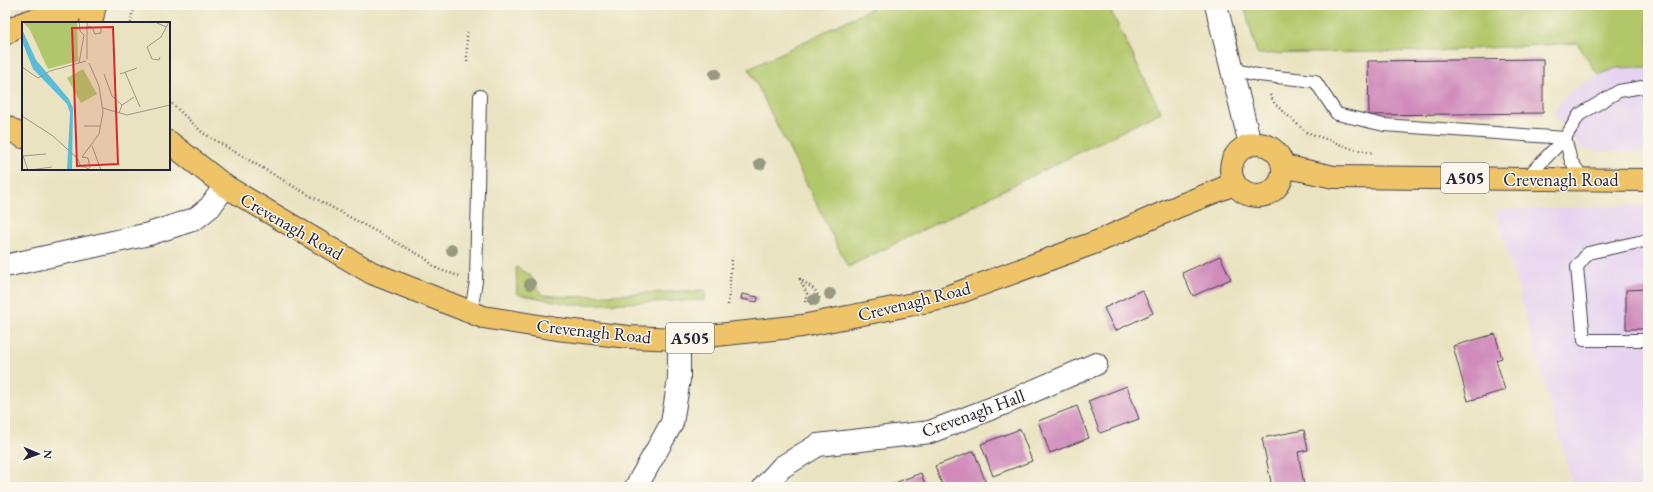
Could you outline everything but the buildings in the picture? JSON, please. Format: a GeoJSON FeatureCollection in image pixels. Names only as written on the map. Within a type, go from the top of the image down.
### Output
{"type":"FeatureCollection","features":[{"type":"Feature","properties":{"kind":"highway"},"geometry":{"type":"LineString","coordinates":[[26,22],[36,19],[63,21],[83,5]]}},
{"type":"Feature","properties":{"kind":"highway"},"geometry":{"type":"LineString","coordinates":[[91,22],[95,5]]}},
{"type":"Feature","properties":{"kind":"highway"},"geometry":{"type":"LineString","coordinates":[[5,34],[17,25],[22,23]]}},
{"type":"Feature","properties":{"kind":"highway"},"geometry":{"type":"LineString","coordinates":[[5,126],[22,136]]}},
{"type":"Feature","properties":{"kind":"highway"},"geometry":{"type":"LineString","coordinates":[[5,141],[22,137]]}},
{"type":"Feature","properties":{"kind":"highway","name":"Crevenagh Road"},"geometry":{"type":"LineString","coordinates":[[170,143],[225,186],[372,273],[483,317],[557,329],[629,337],[679,339],[802,326],[944,298],[1099,242],[1179,206],[1234,184]]}},
{"type":"Feature","properties":{"kind":"highway"},"geometry":{"type":"LineString","coordinates":[[1250,144],[1268,146],[1275,151],[1283,166],[1283,175],[1280,184],[1274,191],[1257,197],[1248,196],[1240,191],[1234,184],[1231,176],[1230,168],[1232,160],[1237,153],[1250,144]]}},
{"type":"Feature","properties":{"kind":"highway","name":"Crevenagh Road"},"geometry":{"type":"LineString","coordinates":[[1283,166],[1334,177],[1648,180]]}},
{"type":"Feature","properties":{"kind":"street"},"geometry":{"type":"LineString","coordinates":[[1216,5],[1250,144]]}},
{"type":"Feature","properties":{"kind":"street"},"geometry":{"type":"LineString","coordinates":[[5,266],[149,234],[195,219],[210,207],[225,186]]}},
{"type":"Feature","properties":{"kind":"street"},"geometry":{"type":"LineString","coordinates":[[636,487],[672,423],[680,373],[679,339]]}},
{"type":"Feature","properties":{"kind":"street","name":"Crevenagh Hall"},"geometry":{"type":"LineString","coordinates":[[764,487],[782,467],[818,445],[930,432],[1008,402],[1096,364]]}},
{"type":"Feature","properties":{"kind":"lane"},"geometry":{"type":"LineString","coordinates":[[1231,70],[1314,81],[1337,114],[1384,124],[1565,138]]}},
{"type":"Feature","properties":{"kind":"lane"},"geometry":{"type":"LineString","coordinates":[[1525,179],[1565,138],[1580,115],[1619,91],[1648,86]]}},
{"type":"Feature","properties":{"kind":"lane"},"geometry":{"type":"LineString","coordinates":[[471,312],[476,281],[480,96]]}},
{"type":"Feature","properties":{"kind":"lane"},"geometry":{"type":"LineString","coordinates":[[1565,138],[1571,161],[1584,179]]}},
{"type":"Feature","properties":{"kind":"lane"},"geometry":{"type":"LineString","coordinates":[[1647,340],[1584,340],[1577,267],[1588,254],[1648,240]]}},
{"type":"Feature","properties":{"kind":"path"},"geometry":{"type":"LineString","coordinates":[[131,22],[132,13],[138,5]]}},
{"type":"Feature","properties":{"kind":"path"},"geometry":{"type":"LineString","coordinates":[[467,61],[468,31]]}},
{"type":"Feature","properties":{"kind":"path"},"geometry":{"type":"LineString","coordinates":[[170,102],[203,133],[298,189],[426,258],[437,270]]}},
{"type":"Feature","properties":{"kind":"path"},"geometry":{"type":"LineString","coordinates":[[728,305],[732,257]]}},
{"type":"Feature","properties":{"kind":"path"},"geometry":{"type":"LineString","coordinates":[[804,308],[806,294],[800,279],[815,290],[822,301]]}},
{"type":"Feature","properties":{"kind":"shaded area"},"geometry":{"type":"Polygon","coordinates":[[[1648,67],[1648,153],[1583,150],[1553,113],[1566,95],[1598,75],[1617,68],[1648,67]]]}},
{"type":"Feature","properties":{"kind":"shaded area"},"geometry":{"type":"Polygon","coordinates":[[[1644,205],[1648,210],[1648,487],[1573,487],[1496,210],[1644,205]]]}},
{"type":"Feature","properties":{"kind":"green space"},"geometry":{"type":"Polygon","coordinates":[[[878,5],[1108,5],[1161,112],[848,267],[749,69],[878,5]]]}},
{"type":"Feature","properties":{"kind":"green space"},"geometry":{"type":"Polygon","coordinates":[[[1244,5],[1648,5],[1648,67],[1617,68],[1598,75],[1577,43],[1435,51],[1257,54],[1244,5]]]}},
{"type":"Feature","properties":{"kind":"green space"},"geometry":{"type":"Polygon","coordinates":[[[516,267],[530,275],[542,295],[569,297],[705,290],[705,300],[575,305],[517,294],[516,267]]]}}]}
